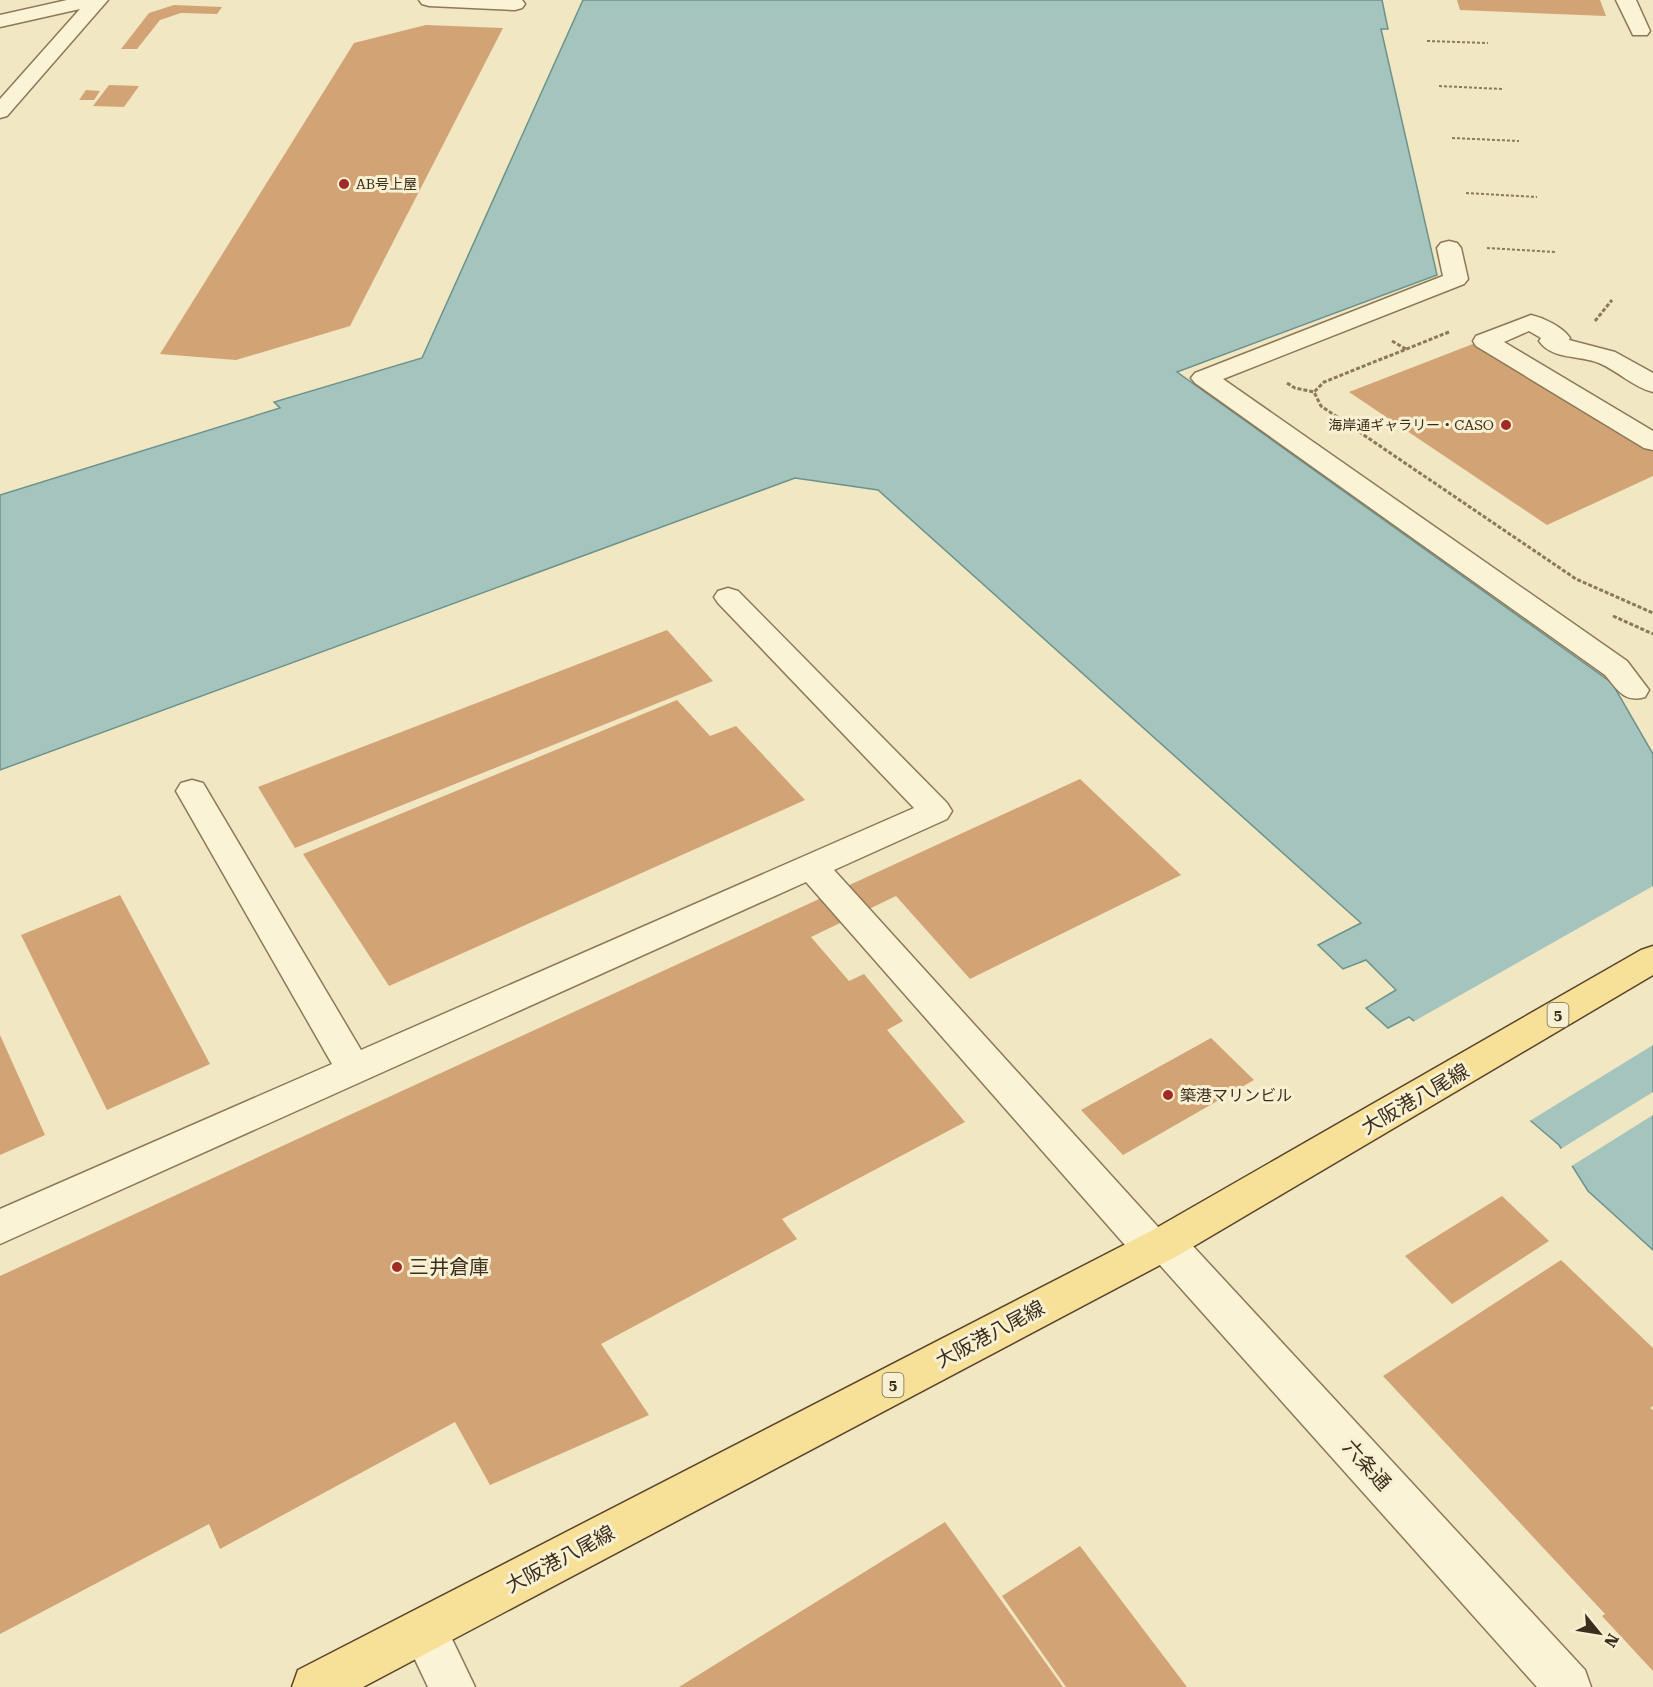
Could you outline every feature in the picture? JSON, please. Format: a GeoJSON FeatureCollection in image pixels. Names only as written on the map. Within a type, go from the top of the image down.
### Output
{"type":"FeatureCollection","features":[{"type":"Feature","properties":{"kind":"main road","name":"大阪港八尾線"},"geometry":{"type":"LineString","coordinates":[[315,1687],[1159,1246],[1653,960]]}},
{"type":"Feature","properties":{"kind":"street"},"geometry":{"type":"LineString","coordinates":[[0,21],[93,0]]}},
{"type":"Feature","properties":{"kind":"street"},"geometry":{"type":"LineString","coordinates":[[0,112],[98,0]]}},
{"type":"Feature","properties":{"kind":"street"},"geometry":{"type":"LineString","coordinates":[[429,0],[515,4]]}},
{"type":"Feature","properties":{"kind":"street"},"geometry":{"type":"LineString","coordinates":[[1626,0],[1640,31]]}},
{"type":"Feature","properties":{"kind":"street"},"geometry":{"type":"LineString","coordinates":[[1449,248],[1456,279],[1204,378],[1616,668],[1634,690]]}},
{"type":"Feature","properties":{"kind":"street"},"geometry":{"type":"LineString","coordinates":[[1653,384],[1606,357],[1568,349],[1551,341],[1558,338],[1531,322],[1485,341],[1653,442]]}},
{"type":"Feature","properties":{"kind":"street"},"geometry":{"type":"LineString","coordinates":[[0,1227],[936,811],[728,597]]}},
{"type":"Feature","properties":{"kind":"street"},"geometry":{"type":"LineString","coordinates":[[192,791],[354,1070]]}},
{"type":"Feature","properties":{"kind":"street","name":"六条通"},"geometry":{"type":"LineString","coordinates":[[811,866],[1568,1687]]}},
{"type":"Feature","properties":{"kind":"street"},"geometry":{"type":"LineString","coordinates":[[424,1630],[452,1687]]}},
{"type":"Feature","properties":{"kind":"path"},"geometry":{"type":"LineString","coordinates":[[1427,40],[1488,43]]}},
{"type":"Feature","properties":{"kind":"path"},"geometry":{"type":"LineString","coordinates":[[1439,86],[1502,89]]}},
{"type":"Feature","properties":{"kind":"path"},"geometry":{"type":"LineString","coordinates":[[1452,138],[1519,141]]}},
{"type":"Feature","properties":{"kind":"path"},"geometry":{"type":"LineString","coordinates":[[1466,194],[1537,197]]}},
{"type":"Feature","properties":{"kind":"path"},"geometry":{"type":"LineString","coordinates":[[1480,248],[1555,252]]}},
{"type":"Feature","properties":{"kind":"path"},"geometry":{"type":"LineString","coordinates":[[1593,323],[1612,300]]}},
{"type":"Feature","properties":{"kind":"path"},"geometry":{"type":"LineString","coordinates":[[1314,392],[1324,382],[1450,332]]}},
{"type":"Feature","properties":{"kind":"path"},"geometry":{"type":"LineString","coordinates":[[1295,388],[1314,392]]}},
{"type":"Feature","properties":{"kind":"path"},"geometry":{"type":"LineString","coordinates":[[1314,392],[1321,406],[1576,579],[1653,613]]}},
{"type":"Feature","properties":{"kind":"water"},"geometry":{"type":"Polygon","coordinates":[[[583,0],[1382,0],[1388,29],[1381,29],[1437,275],[1177,372],[1612,683],[1653,754],[1653,1250],[1588,1191],[1559,1145],[1409,1017],[1388,1028],[1366,1008],[1396,990],[1366,960],[1343,969],[1318,945],[1361,923],[878,490],[795,478],[0,770],[0,495],[280,408],[274,402],[422,358],[583,0]]]}},
{"type":"Feature","properties":{"kind":"pier"},"geometry":{"type":"Polygon","coordinates":[[[1653,886],[1653,1045],[1528,1122],[1411,1023],[1653,886]]]}},
{"type":"Feature","properties":{"kind":"pier"},"geometry":{"type":"Polygon","coordinates":[[[1653,1092],[1653,1115],[1570,1167],[1559,1150],[1653,1092]]]}},
{"type":"Feature","properties":{"kind":"building"},"geometry":{"type":"Polygon","coordinates":[[[1457,0],[1600,0],[1606,16],[1460,10],[1457,0]]]}},
{"type":"Feature","properties":{"kind":"building"},"geometry":{"type":"Polygon","coordinates":[[[174,5],[222,7],[217,14],[181,13],[160,20],[137,49],[121,49],[149,13],[174,5]]]}},
{"type":"Feature","properties":{"kind":"building","name":"AB号上屋"},"geometry":{"type":"Polygon","coordinates":[[[426,25],[503,28],[350,326],[236,360],[160,354],[354,43],[426,25]]]}},
{"type":"Feature","properties":{"kind":"building"},"geometry":{"type":"Polygon","coordinates":[[[109,85],[139,86],[124,107],[93,106],[109,85]]]}},
{"type":"Feature","properties":{"kind":"building"},"geometry":{"type":"Polygon","coordinates":[[[86,90],[100,91],[94,100],[79,100],[86,90]]]}},
{"type":"Feature","properties":{"kind":"building","name":"海岸通ギャラリー・CASO"},"geometry":{"type":"Polygon","coordinates":[[[1478,342],[1653,450],[1653,476],[1547,525],[1349,392],[1478,342]]]}},
{"type":"Feature","properties":{"kind":"building"},"geometry":{"type":"Polygon","coordinates":[[[667,630],[713,681],[295,848],[258,787],[667,630]]]}},
{"type":"Feature","properties":{"kind":"building"},"geometry":{"type":"Polygon","coordinates":[[[677,700],[710,736],[736,726],[805,800],[389,986],[303,854],[677,700]]]}},
{"type":"Feature","properties":{"kind":"building","name":"三井倉庫"},"geometry":{"type":"Polygon","coordinates":[[[1080,779],[1181,875],[970,979],[896,896],[811,937],[849,981],[864,974],[903,1021],[887,1030],[965,1122],[782,1219],[797,1239],[601,1344],[649,1415],[490,1485],[455,1422],[220,1549],[209,1524],[0,1634],[0,1276],[1080,779]]]}},
{"type":"Feature","properties":{"kind":"building"},"geometry":{"type":"Polygon","coordinates":[[[120,895],[210,1064],[107,1110],[21,935],[120,895]]]}},
{"type":"Feature","properties":{"kind":"building"},"geometry":{"type":"Polygon","coordinates":[[[0,1035],[45,1135],[0,1155],[0,1035]]]}},
{"type":"Feature","properties":{"kind":"building","name":"築港マリンビル"},"geometry":{"type":"Polygon","coordinates":[[[1211,1038],[1254,1080],[1123,1155],[1081,1110],[1211,1038]]]}},
{"type":"Feature","properties":{"kind":"building"},"geometry":{"type":"Polygon","coordinates":[[[1502,1196],[1549,1241],[1452,1304],[1405,1256],[1502,1196]]]}},
{"type":"Feature","properties":{"kind":"building"},"geometry":{"type":"Polygon","coordinates":[[[1561,1260],[1653,1348],[1653,1406],[1650,1408],[1653,1410],[1653,1671],[1602,1616],[1605,1614],[1383,1376],[1561,1260]]]}},
{"type":"Feature","properties":{"kind":"building"},"geometry":{"type":"Polygon","coordinates":[[[945,1522],[1063,1687],[679,1687],[945,1522]]]}},
{"type":"Feature","properties":{"kind":"building"},"geometry":{"type":"Polygon","coordinates":[[[1080,1546],[1187,1687],[1066,1687],[1002,1596],[1080,1546]]]}},
{"type":"Feature","properties":{"kind":"place","name":"AB号上屋"},"geometry":{"type":"Point","coordinates":[344,184]}},
{"type":"Feature","properties":{"kind":"place","name":"海岸通ギャラリー・CASO"},"geometry":{"type":"Point","coordinates":[1506,425]}},
{"type":"Feature","properties":{"kind":"place","name":"築港マリンビル"},"geometry":{"type":"Point","coordinates":[1168,1095]}},
{"type":"Feature","properties":{"kind":"place","name":"三井倉庫"},"geometry":{"type":"Point","coordinates":[397,1267]}}]}
